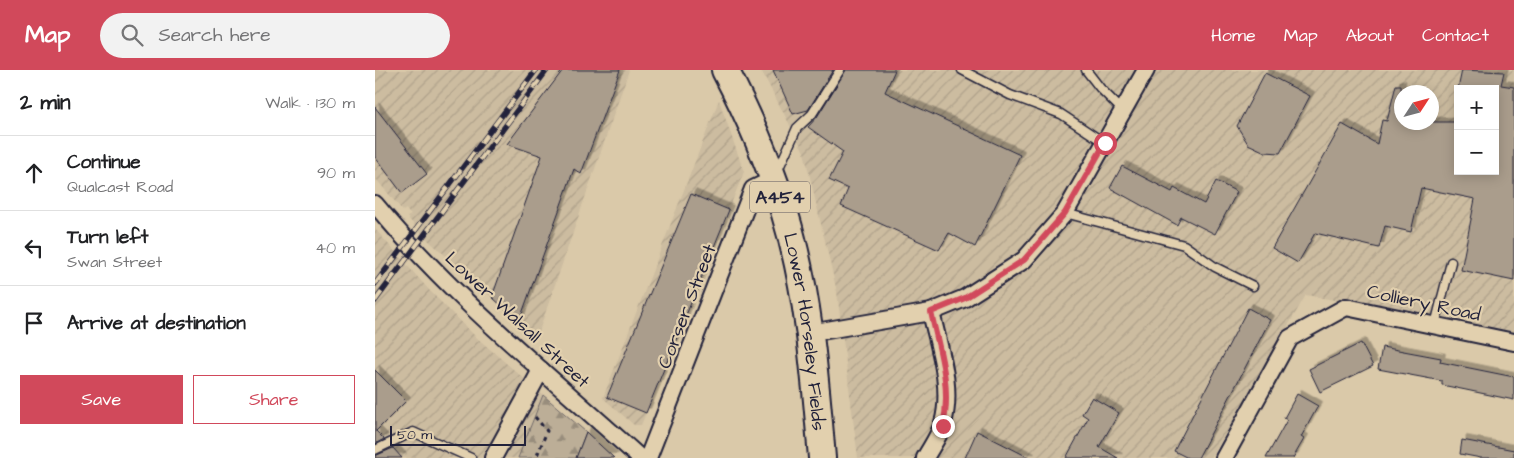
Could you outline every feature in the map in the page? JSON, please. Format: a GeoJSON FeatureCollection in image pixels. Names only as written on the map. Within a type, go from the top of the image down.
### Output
{"type":"FeatureCollection","features":[{"type":"Feature","properties":{"kind":"highway","name":"Lower Horseley Fields"},"geometry":{"type":"LineString","coordinates":[[725,70],[757,136],[786,215],[798,266],[810,333],[822,458]]}},
{"type":"Feature","properties":{"kind":"street"},"geometry":{"type":"LineString","coordinates":[[810,333],[931,312],[965,298],[1024,260],[1065,213],[1146,70]]}},
{"type":"Feature","properties":{"kind":"street","name":"Corser Street"},"geometry":{"type":"LineString","coordinates":[[648,458],[753,189],[773,179]]}},
{"type":"Feature","properties":{"kind":"street","name":"Lower Walsall Street"},"geometry":{"type":"LineString","coordinates":[[375,204],[424,259],[541,370],[640,458]]}},
{"type":"Feature","properties":{"kind":"street","name":"Colliery Road"},"geometry":{"type":"LineString","coordinates":[[1223,458],[1290,338],[1346,307],[1514,342]]}},
{"type":"Feature","properties":{"kind":"street"},"geometry":{"type":"LineString","coordinates":[[925,458],[943,426],[947,408],[946,381],[931,312]]}},
{"type":"Feature","properties":{"kind":"street"},"geometry":{"type":"LineString","coordinates":[[493,458],[541,370]]}},
{"type":"Feature","properties":{"kind":"lane"},"geometry":{"type":"LineString","coordinates":[[773,179],[797,128],[812,114],[840,70]]}},
{"type":"Feature","properties":{"kind":"lane"},"geometry":{"type":"LineString","coordinates":[[962,70],[1011,95],[1061,114],[1105,143]]}},
{"type":"Feature","properties":{"kind":"lane"},"geometry":{"type":"LineString","coordinates":[[1086,70],[1100,88],[1123,111]]}},
{"type":"Feature","properties":{"kind":"lane"},"geometry":{"type":"LineString","coordinates":[[1065,213],[1184,245],[1215,267],[1253,286]]}},
{"type":"Feature","properties":{"kind":"lane"},"geometry":{"type":"LineString","coordinates":[[1435,325],[1451,262]]}},
{"type":"Feature","properties":{"kind":"lane"},"geometry":{"type":"LineString","coordinates":[[375,450],[413,432],[471,458]]}},
{"type":"Feature","properties":{"kind":"path"},"geometry":{"type":"LineString","coordinates":[[523,402],[547,432],[535,458]]}},
{"type":"Feature","properties":{"kind":"shaded area"},"geometry":{"type":"Polygon","coordinates":[[[375,70],[629,70],[537,337],[428,240],[407,217],[411,215],[406,209],[403,211],[375,178],[375,70]]]}},
{"type":"Feature","properties":{"kind":"shaded area"},"geometry":{"type":"Polygon","coordinates":[[[761,70],[1514,70],[1514,332],[1306,295],[1211,458],[858,458],[837,292],[804,152],[761,70]]]}},
{"type":"Feature","properties":{"kind":"shaded area"},"geometry":{"type":"Polygon","coordinates":[[[719,100],[744,172],[641,425],[634,425],[603,398],[719,100]]]}},
{"type":"Feature","properties":{"kind":"shaded area"},"geometry":{"type":"Polygon","coordinates":[[[375,229],[430,291],[476,337],[543,395],[518,458],[375,458],[375,229]]]}},
{"type":"Feature","properties":{"kind":"green space"},"geometry":{"type":"Polygon","coordinates":[[[543,395],[586,432],[576,458],[518,458],[543,395]]]}},
{"type":"Feature","properties":{"kind":"building"},"geometry":{"type":"Polygon","coordinates":[[[563,70],[620,70],[581,174],[574,169],[519,322],[492,297],[542,156],[507,144],[563,70]]]}},
{"type":"Feature","properties":{"kind":"building"},"geometry":{"type":"Polygon","coordinates":[[[773,70],[833,70],[808,110],[793,114],[773,70]]]}},
{"type":"Feature","properties":{"kind":"building"},"geometry":{"type":"Polygon","coordinates":[[[846,70],[895,70],[885,92],[1020,155],[975,247],[949,233],[939,250],[841,206],[848,189],[829,180],[843,152],[808,127],[817,117],[846,70]]]}},
{"type":"Feature","properties":{"kind":"building"},"geometry":{"type":"Polygon","coordinates":[[[1462,70],[1504,72],[1501,85],[1514,87],[1514,281],[1461,270],[1475,199],[1421,188],[1411,232],[1385,226],[1379,248],[1315,233],[1298,263],[1272,248],[1342,124],[1377,144],[1382,120],[1387,121],[1394,93],[1394,130],[1439,130],[1439,122],[1454,122],[1454,175],[1499,175],[1499,85],[1459,85],[1462,70]]]}},
{"type":"Feature","properties":{"kind":"building"},"geometry":{"type":"Polygon","coordinates":[[[1265,73],[1310,96],[1280,153],[1265,152],[1248,144],[1237,126],[1265,73]]]}},
{"type":"Feature","properties":{"kind":"building"},"geometry":{"type":"Polygon","coordinates":[[[375,107],[427,174],[402,193],[375,157],[375,107]]]}},
{"type":"Feature","properties":{"kind":"building"},"geometry":{"type":"Polygon","coordinates":[[[1122,166],[1172,192],[1174,188],[1204,204],[1216,181],[1237,192],[1215,234],[1181,217],[1177,225],[1110,188],[1122,166]]]}},
{"type":"Feature","properties":{"kind":"building"},"geometry":{"type":"Polygon","coordinates":[[[691,194],[729,210],[646,413],[607,397],[691,194]]]}},
{"type":"Feature","properties":{"kind":"building"},"geometry":{"type":"Polygon","coordinates":[[[1248,308],[1270,320],[1198,458],[1188,458],[1174,451],[1248,308]]]}},
{"type":"Feature","properties":{"kind":"building"},"geometry":{"type":"Polygon","coordinates":[[[1361,343],[1373,366],[1320,392],[1309,369],[1361,343]]]}},
{"type":"Feature","properties":{"kind":"building"},"geometry":{"type":"Polygon","coordinates":[[[1382,347],[1441,358],[1440,362],[1514,377],[1514,400],[1442,385],[1442,381],[1378,369],[1382,347]]]}},
{"type":"Feature","properties":{"kind":"building"},"geometry":{"type":"Polygon","coordinates":[[[375,370],[406,401],[376,431],[384,439],[375,444],[375,370]]]}},
{"type":"Feature","properties":{"kind":"building"},"geometry":{"type":"Polygon","coordinates":[[[1297,394],[1318,406],[1301,437],[1304,439],[1293,458],[1266,458],[1287,420],[1284,418],[1297,394]]]}},
{"type":"Feature","properties":{"kind":"building"},"geometry":{"type":"Polygon","coordinates":[[[1092,397],[1119,413],[1099,447],[1118,458],[1066,458],[1088,418],[1082,414],[1092,397]]]}},
{"type":"Feature","properties":{"kind":"building"},"geometry":{"type":"Polygon","coordinates":[[[977,431],[1030,458],[965,458],[977,431]]]}},
{"type":"Feature","properties":{"kind":"building"},"geometry":{"type":"Polygon","coordinates":[[[586,432],[614,458],[576,458],[586,432]]]}},
{"type":"Feature","properties":{"kind":"building"},"geometry":{"type":"Polygon","coordinates":[[[1462,440],[1514,450],[1514,458],[1481,458],[1460,454],[1462,440]]]}},
{"type":"Feature","properties":{"kind":"building"},"geometry":{"type":"Polygon","coordinates":[[[393,448],[402,458],[375,458],[375,456],[393,448]]]}},
{"type":"Feature","properties":{"kind":"railway"},"geometry":{"type":"LineString","coordinates":[[375,284],[536,70]]}},
{"type":"Feature","properties":{"kind":"railway"},"geometry":{"type":"LineString","coordinates":[[375,301],[547,70]]}},
{"type":"Feature","properties":{"kind":"route"},"geometry":{"type":"LineString","coordinates":[[943,426],[947,408],[946,381],[931,312],[965,298],[1024,260],[1065,213],[1105,143]]}}]}
